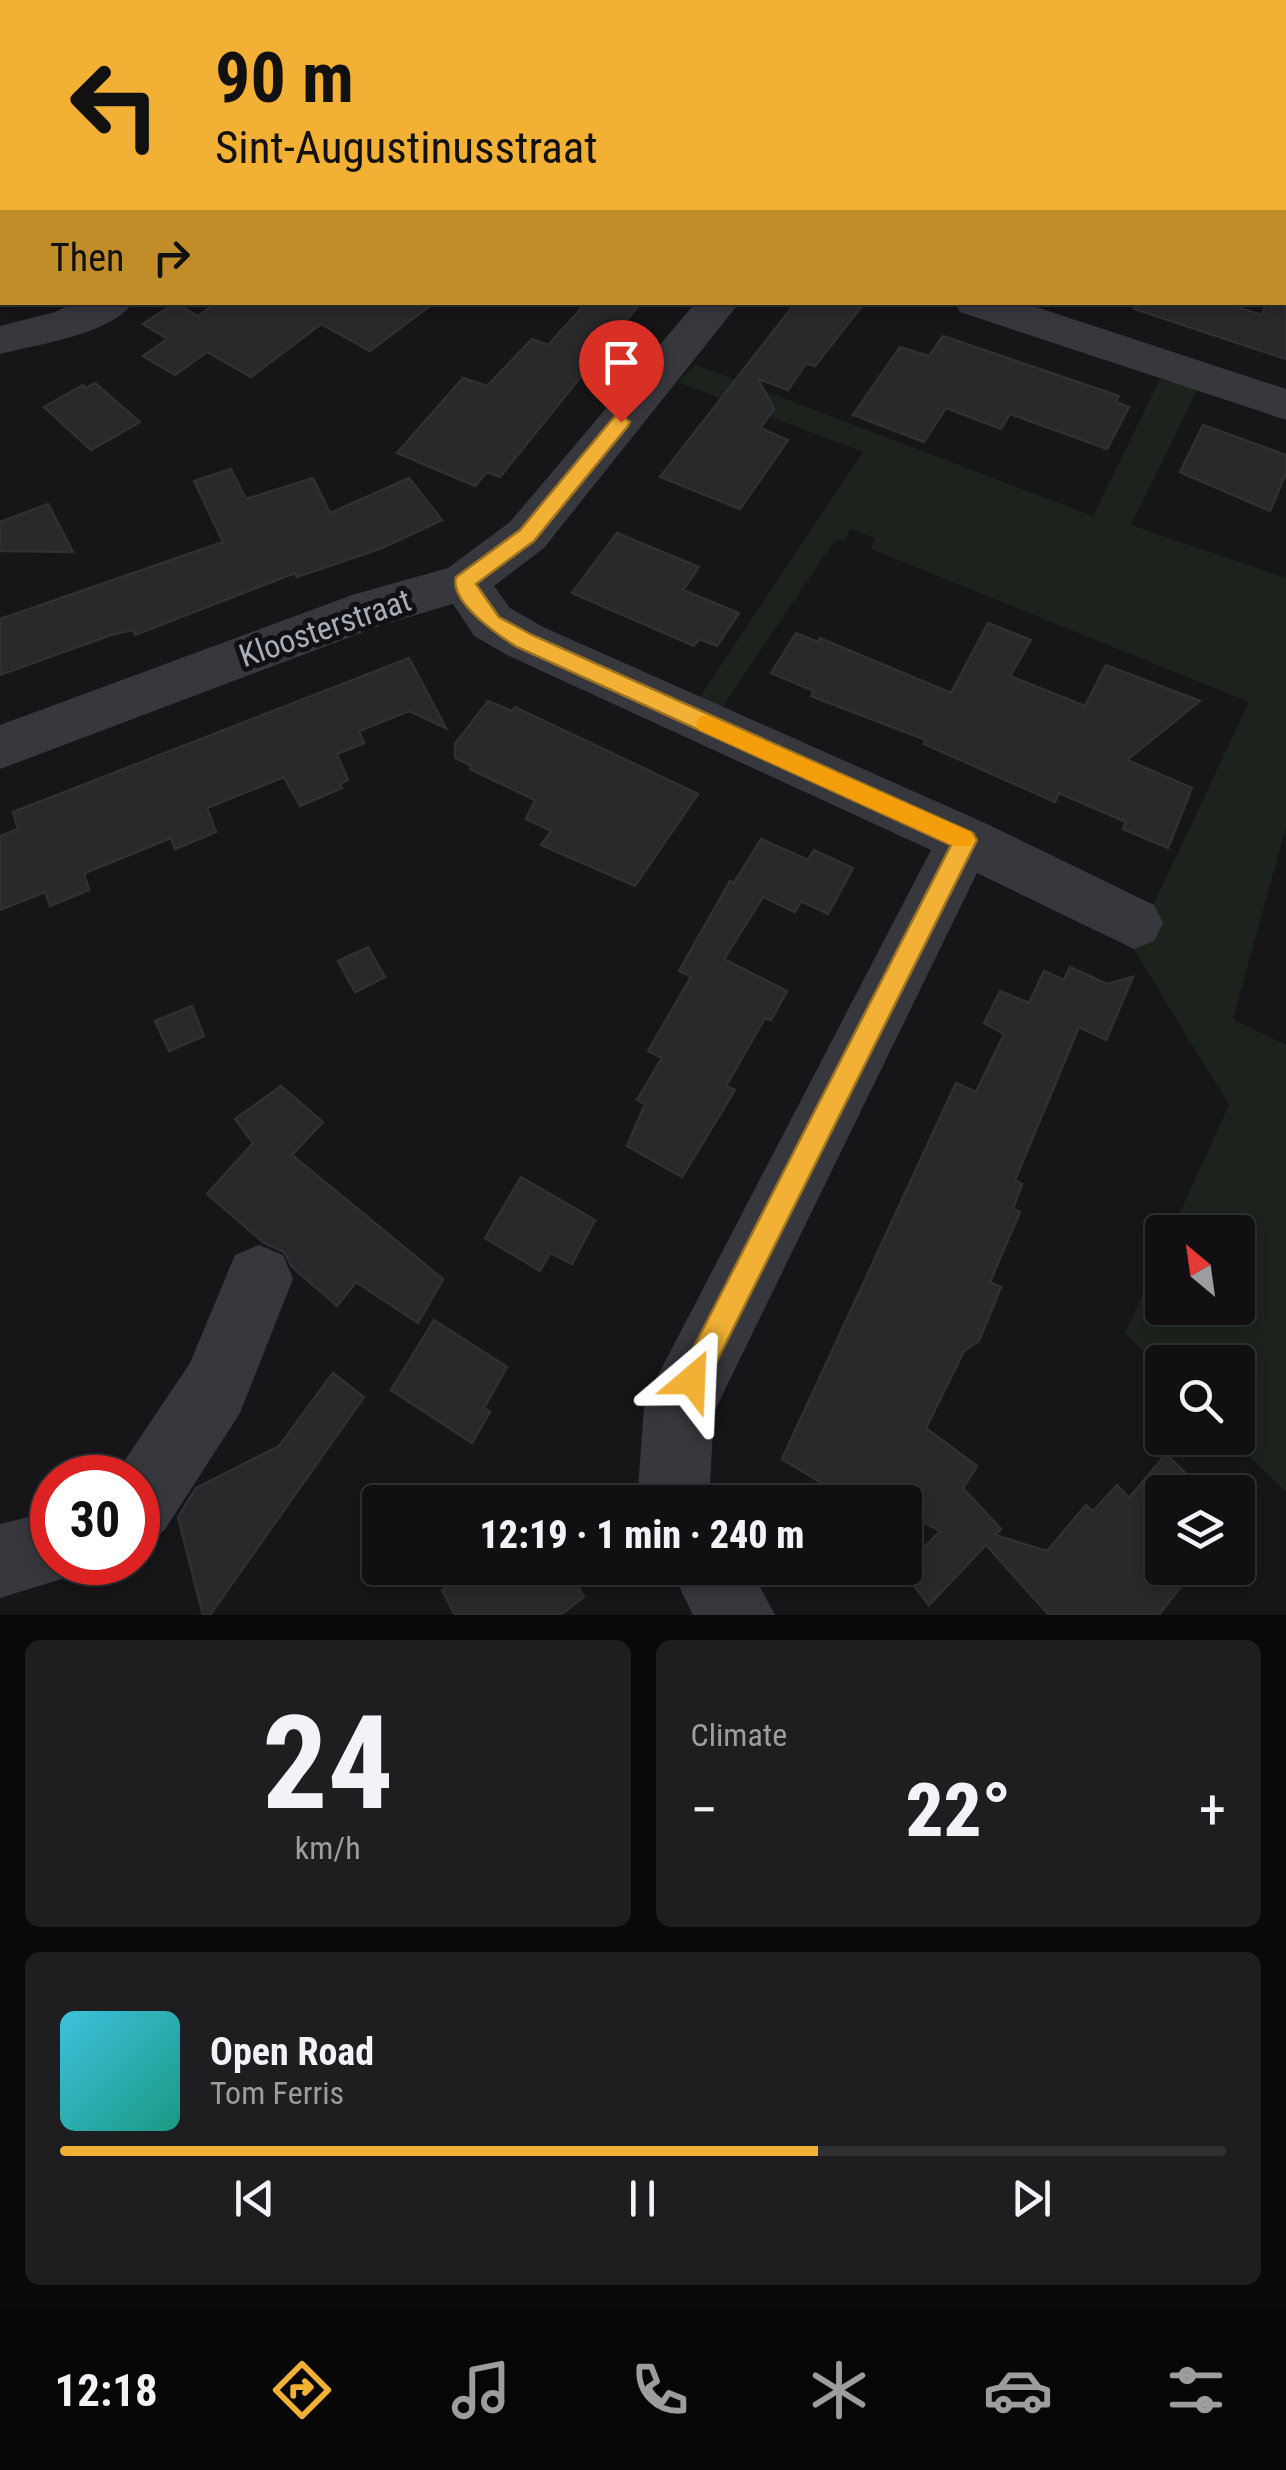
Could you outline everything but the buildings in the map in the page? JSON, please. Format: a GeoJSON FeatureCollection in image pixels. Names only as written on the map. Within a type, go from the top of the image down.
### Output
{"type":"FeatureCollection","features":[{"type":"Feature","properties":{"kind":"street"},"geometry":{"type":"LineString","coordinates":[[0,340],[68,323],[106,305]]}},
{"type":"Feature","properties":{"kind":"street","name":"Kloosterstraat"},"geometry":{"type":"LineString","coordinates":[[0,747],[370,609],[464,582],[527,536],[717,305]]}},
{"type":"Feature","properties":{"kind":"street"},"geometry":{"type":"LineString","coordinates":[[984,305],[1286,405]]}},
{"type":"Feature","properties":{"kind":"street"},"geometry":{"type":"LineString","coordinates":[[464,582],[492,622],[525,641],[965,840],[1134,923]]}},
{"type":"Feature","properties":{"kind":"street"},"geometry":{"type":"LineString","coordinates":[[674,1485],[679,1408],[965,840]]}},
{"type":"Feature","properties":{"kind":"street"},"geometry":{"type":"LineString","coordinates":[[160,1472],[215,1388],[259,1279]]}},
{"type":"Feature","properties":{"kind":"street"},"geometry":{"type":"LineString","coordinates":[[0,1561],[30,1554]]}},
{"type":"Feature","properties":{"kind":"street"},"geometry":{"type":"LineString","coordinates":[[718,1585],[737,1615]]}},
{"type":"Feature","properties":{"kind":"shaded area"},"geometry":{"type":"Polygon","coordinates":[[[696,365],[1093,516],[1160,379],[1198,389],[1131,525],[1286,578],[1286,827],[1233,1019],[1286,1045],[1286,1492],[1248,1455],[1255,1455],[1255,1345],[1145,1345],[1145,1353],[1125,1333],[1145,1289],[1145,1325],[1255,1325],[1255,1215],[1179,1215],[1229,1105],[1133,948],[1249,702],[871,549],[875,538],[850,529],[845,541],[835,540],[719,712],[698,700],[863,452],[678,382],[696,365]]]}},
{"type":"Feature","properties":{"kind":"slow traffic"},"geometry":{"type":"LineString","coordinates":[[707,724],[962,839]]}},
{"type":"Feature","properties":{"kind":"route"},"geometry":{"type":"LineString","coordinates":[[621,422],[527,536],[464,582],[492,622],[525,641],[965,840],[692,1380]]}}]}
